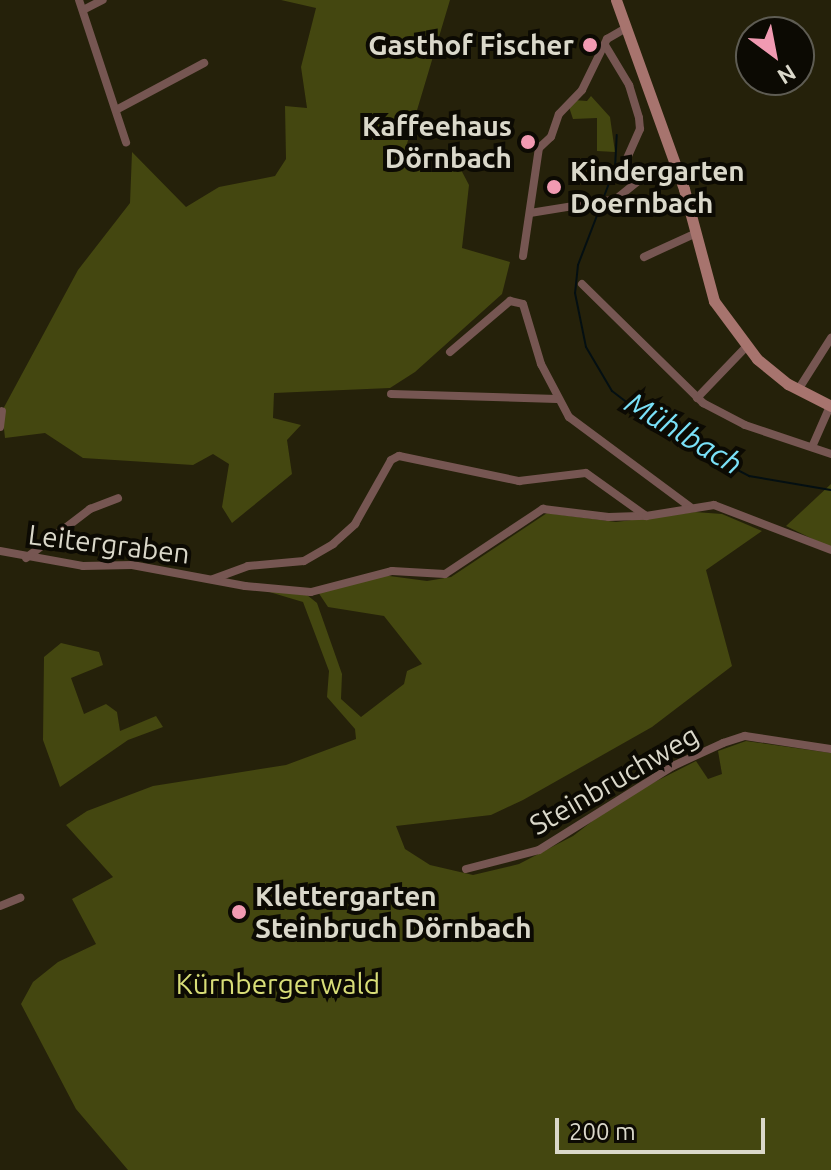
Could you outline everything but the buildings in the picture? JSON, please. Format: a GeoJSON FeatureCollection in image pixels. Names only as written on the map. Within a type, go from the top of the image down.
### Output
{"type":"FeatureCollection","features":[{"type":"Feature","properties":{"kind":"street"},"geometry":{"type":"LineString","coordinates":[[79,0],[126,142]]}},
{"type":"Feature","properties":{"kind":"street"},"geometry":{"type":"LineString","coordinates":[[83,10],[103,0]]}},
{"type":"Feature","properties":{"kind":"street"},"geometry":{"type":"LineString","coordinates":[[616,0],[675,164],[708,286],[746,347],[798,390],[831,406],[812,447]]}},
{"type":"Feature","properties":{"kind":"street"},"geometry":{"type":"LineString","coordinates":[[523,256],[539,148],[551,137],[559,114],[582,90],[611,34],[626,28]]}},
{"type":"Feature","properties":{"kind":"street"},"geometry":{"type":"LineString","coordinates":[[605,45],[629,85],[639,118],[640,129],[625,163],[632,185]]}},
{"type":"Feature","properties":{"kind":"street"},"geometry":{"type":"LineString","coordinates":[[116,110],[204,63]]}},
{"type":"Feature","properties":{"kind":"street"},"geometry":{"type":"LineString","coordinates":[[530,213],[608,202],[632,185],[675,164]]}},
{"type":"Feature","properties":{"kind":"street"},"geometry":{"type":"LineString","coordinates":[[644,257],[694,234]]}},
{"type":"Feature","properties":{"kind":"street"},"geometry":{"type":"LineString","coordinates":[[582,284],[697,398],[745,425],[831,454]]}},
{"type":"Feature","properties":{"kind":"street"},"geometry":{"type":"LineString","coordinates":[[450,352],[518,301],[526,309],[557,399],[582,429],[690,507]]}},
{"type":"Feature","properties":{"kind":"street"},"geometry":{"type":"LineString","coordinates":[[798,390],[831,338]]}},
{"type":"Feature","properties":{"kind":"street"},"geometry":{"type":"LineString","coordinates":[[697,398],[746,347]]}},
{"type":"Feature","properties":{"kind":"street"},"geometry":{"type":"LineString","coordinates":[[391,394],[557,399]]}},
{"type":"Feature","properties":{"kind":"street"},"geometry":{"type":"LineString","coordinates":[[0,427],[2,411]]}},
{"type":"Feature","properties":{"kind":"street"},"geometry":{"type":"LineString","coordinates":[[213,579],[248,566],[304,561],[333,544],[355,524],[391,460],[399,456],[519,481],[586,473],[646,516]]}},
{"type":"Feature","properties":{"kind":"street"},"geometry":{"type":"LineString","coordinates":[[26,558],[90,509],[118,498]]}},
{"type":"Feature","properties":{"kind":"street","name":"Leitergraben"},"geometry":{"type":"LineString","coordinates":[[0,551],[26,558],[95,567],[132,565],[301,592],[336,589],[392,571],[438,577],[466,565],[543,509],[609,517],[646,516],[690,507],[726,507],[831,550]]}},
{"type":"Feature","properties":{"kind":"street","name":"Steinbruchweg"},"geometry":{"type":"LineString","coordinates":[[466,869],[539,850],[673,766],[723,743],[745,736],[831,749]]}},
{"type":"Feature","properties":{"kind":"street"},"geometry":{"type":"LineString","coordinates":[[0,906],[20,898]]}},
{"type":"Feature","properties":{"kind":"green space"},"geometry":{"type":"Polygon","coordinates":[[[281,0],[450,0],[406,147],[458,164],[469,185],[462,248],[510,262],[502,294],[415,372],[390,388],[274,393],[273,418],[301,425],[287,440],[292,474],[232,523],[222,507],[229,464],[213,454],[193,465],[83,458],[45,433],[5,438],[2,411],[78,270],[130,203],[132,152],[186,207],[219,187],[275,176],[286,159],[285,106],[307,108],[301,67],[316,8],[281,0]]]}},
{"type":"Feature","properties":{"kind":"green space"},"geometry":{"type":"Polygon","coordinates":[[[591,96],[610,117],[615,152],[597,151],[597,118],[573,119],[569,107],[573,100],[587,101],[591,96]]]}},
{"type":"Feature","properties":{"kind":"green space"},"geometry":{"type":"Polygon","coordinates":[[[831,484],[831,548],[786,526],[831,484]]]}},
{"type":"Feature","properties":{"kind":"green space","name":"Kürnbergerwald"},"geometry":{"type":"Polygon","coordinates":[[[695,512],[722,514],[762,531],[706,570],[732,666],[652,727],[523,800],[491,815],[396,826],[405,849],[430,865],[473,875],[519,864],[573,836],[621,799],[696,761],[708,779],[722,774],[718,751],[746,741],[831,753],[831,1170],[128,1170],[76,1109],[21,1004],[33,982],[58,962],[96,944],[72,899],[113,877],[66,825],[87,811],[153,786],[286,765],[356,739],[355,729],[327,697],[329,671],[303,602],[266,591],[307,595],[317,603],[342,674],[341,699],[361,717],[404,684],[407,671],[422,664],[384,616],[328,607],[318,592],[382,575],[427,581],[451,577],[547,513],[616,522],[695,512]]]}},
{"type":"Feature","properties":{"kind":"green space"},"geometry":{"type":"Polygon","coordinates":[[[61,643],[99,652],[103,665],[71,678],[84,714],[106,704],[117,712],[120,731],[156,716],[163,727],[128,740],[60,787],[43,740],[44,657],[61,643]]]}},
{"type":"Feature","properties":{"kind":"waterway","name":"Mühlbach"},"geometry":{"type":"LineString","coordinates":[[603,199],[615,168],[617,135]]}},
{"type":"Feature","properties":{"kind":"waterway","name":"Mühlbach"},"geometry":{"type":"LineString","coordinates":[[601,205],[578,265],[575,293],[586,347],[612,391],[667,433],[749,476],[831,490]]}},
{"type":"Feature","properties":{"kind":"place","name":"Gasthof Fischer"},"geometry":{"type":"Point","coordinates":[590,45]}},
{"type":"Feature","properties":{"kind":"place","name":"Kaffeehaus Dörnbach"},"geometry":{"type":"Point","coordinates":[528,142]}},
{"type":"Feature","properties":{"kind":"place","name":"Kindergarten Doernbach"},"geometry":{"type":"Point","coordinates":[554,187]}},
{"type":"Feature","properties":{"kind":"place","name":"Klettergarten Steinbruch Dörnbach"},"geometry":{"type":"Point","coordinates":[239,912]}}]}
